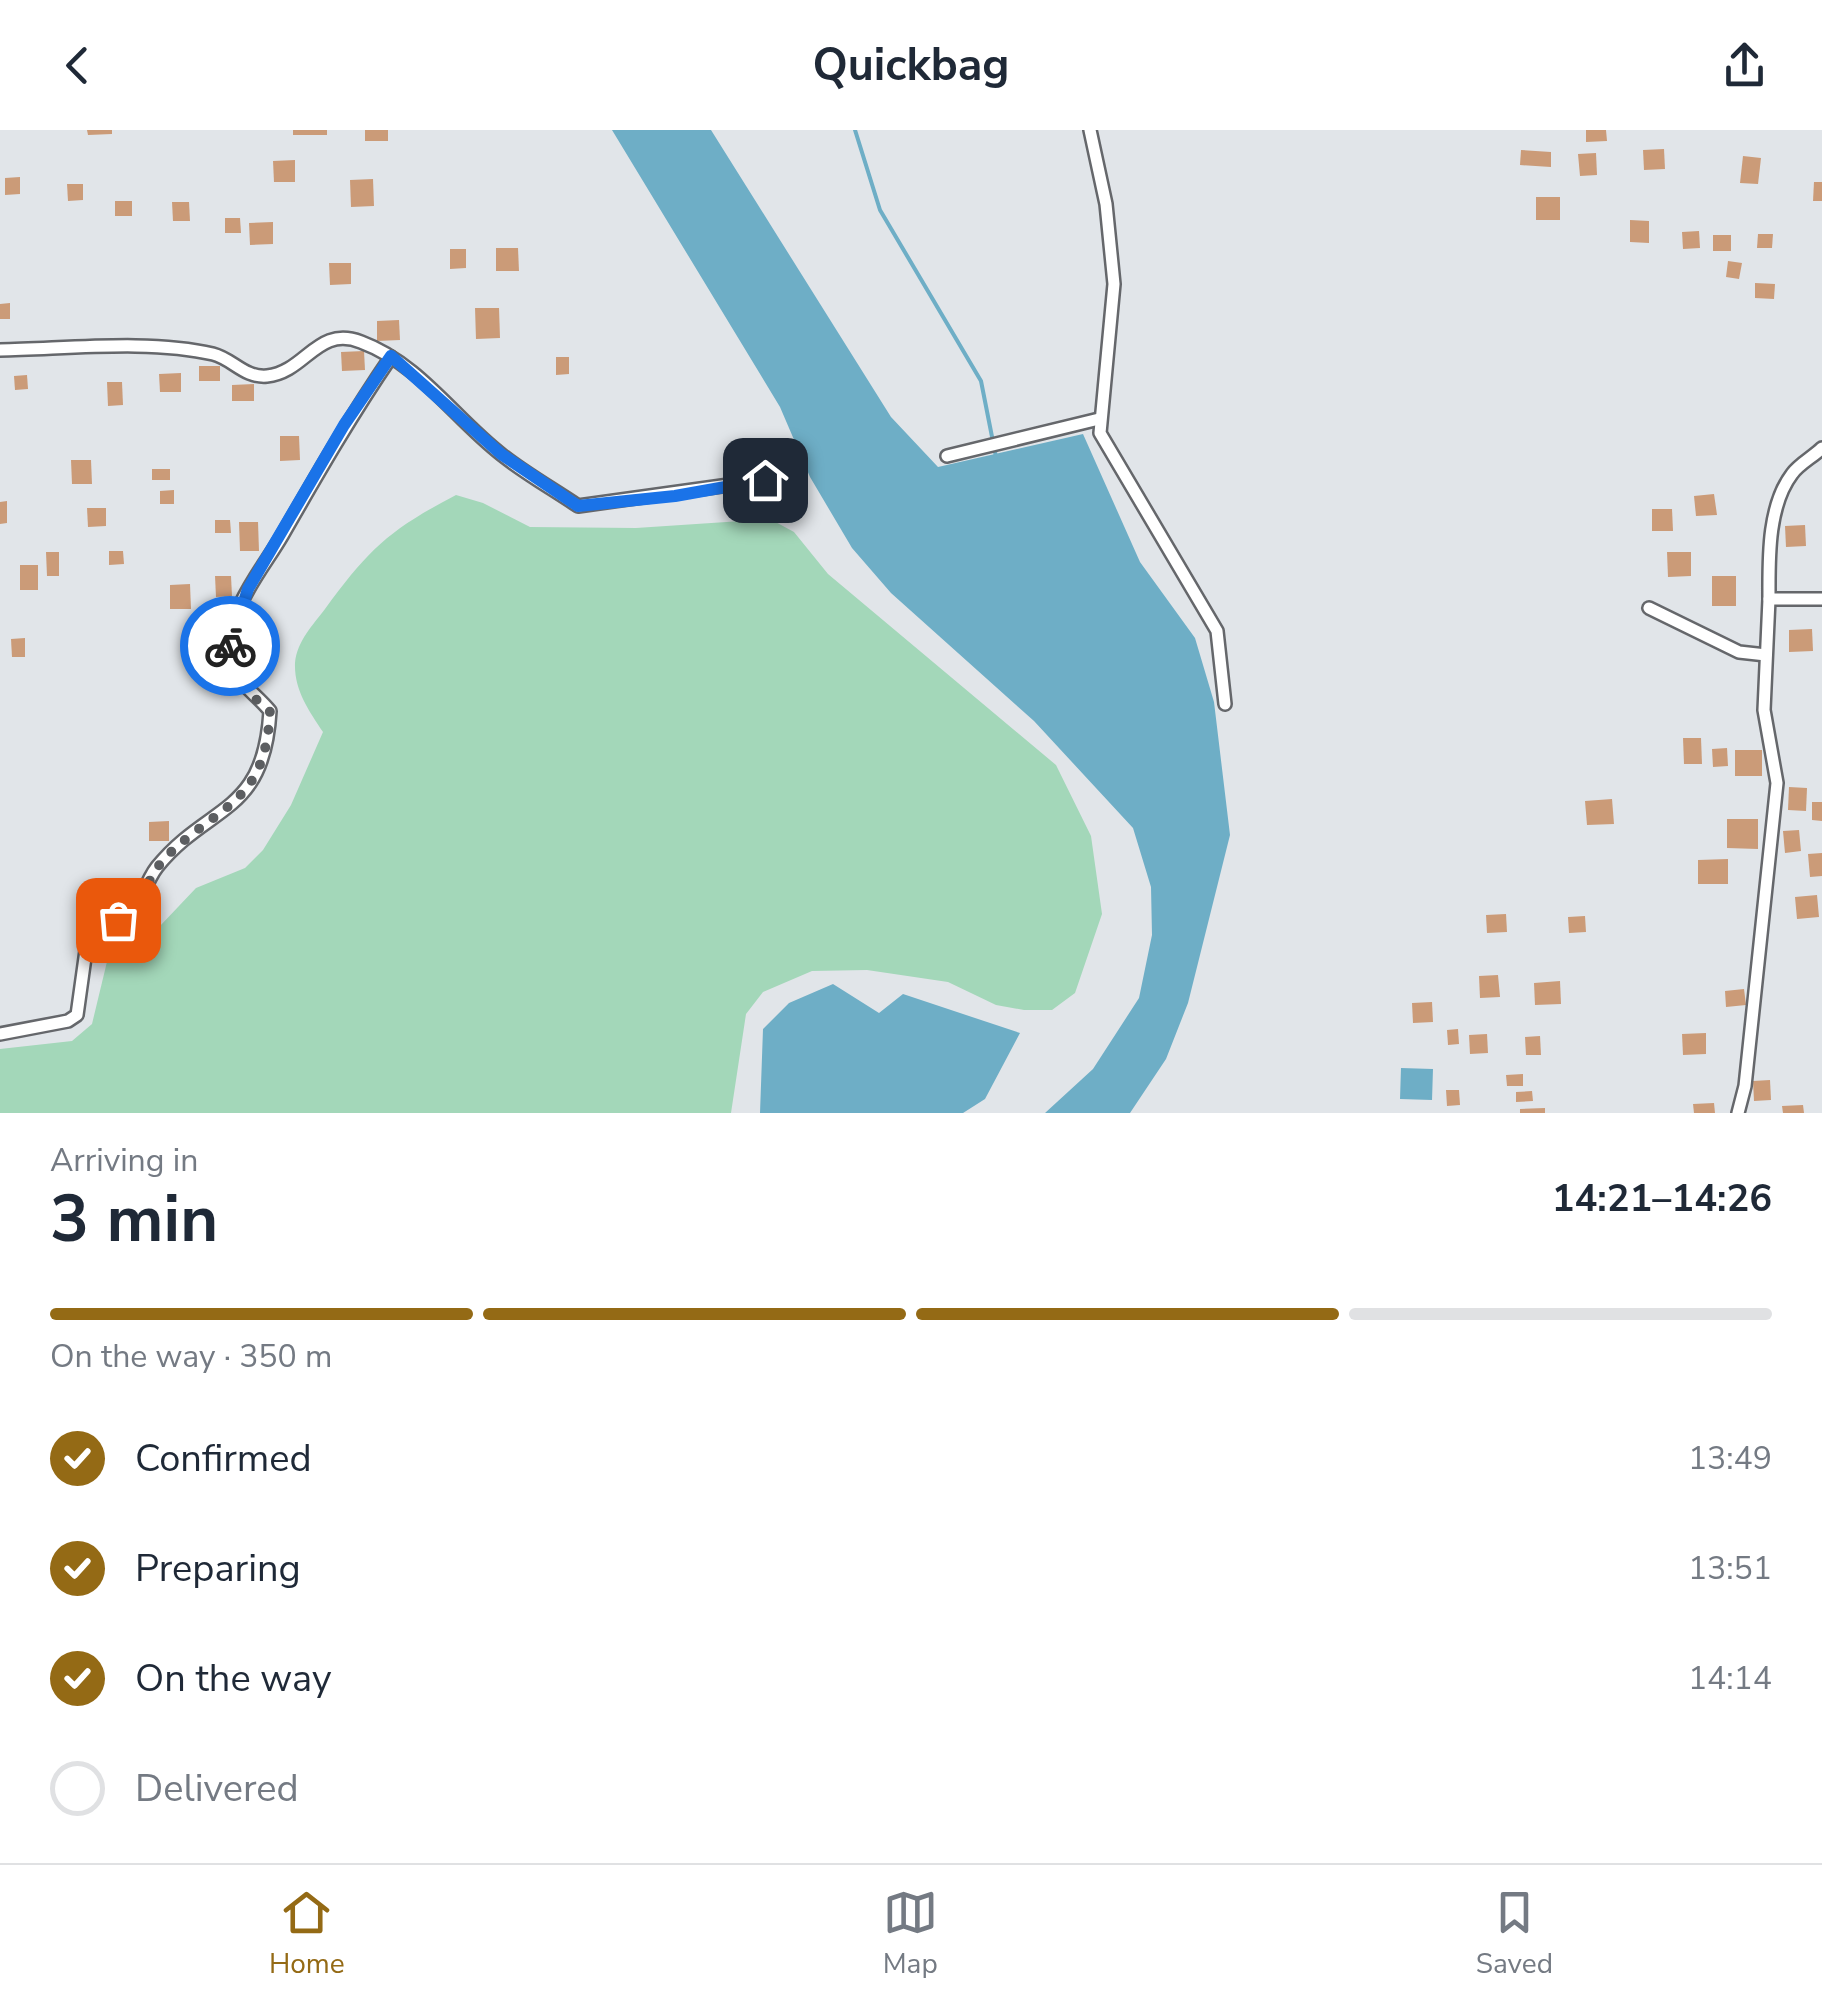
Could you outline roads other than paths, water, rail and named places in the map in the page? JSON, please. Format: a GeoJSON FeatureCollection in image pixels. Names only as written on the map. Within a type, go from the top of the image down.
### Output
{"type":"FeatureCollection","features":[{"type":"Feature","properties":{"kind":"street"},"geometry":{"type":"LineString","coordinates":[[1090,130],[1106,204],[1114,284],[1100,432],[1217,631],[1225,704]]}},
{"type":"Feature","properties":{"kind":"street"},"geometry":{"type":"LineString","coordinates":[[0,350],[161,349],[213,354],[246,374],[263,377],[280,374],[319,343],[335,337],[358,340],[391,356],[501,454],[578,506],[675,496],[765,480]]}},
{"type":"Feature","properties":{"kind":"street"},"geometry":{"type":"LineString","coordinates":[[0,1034],[68,1022],[77,1016],[88,936],[103,922],[134,914],[156,868],[238,800],[250,784],[260,766],[270,712],[238,683],[229,648],[236,620],[248,589],[344,425],[391,356]]}},
{"type":"Feature","properties":{"kind":"street"},"geometry":{"type":"LineString","coordinates":[[947,456],[1099,419]]}},
{"type":"Feature","properties":{"kind":"street"},"geometry":{"type":"LineString","coordinates":[[1738,1113],[1745,1086],[1777,783],[1764,710],[1769,548],[1780,502],[1792,474],[1822,448]]}},
{"type":"Feature","properties":{"kind":"street"},"geometry":{"type":"LineString","coordinates":[[1770,599],[1822,598]]}},
{"type":"Feature","properties":{"kind":"street"},"geometry":{"type":"LineString","coordinates":[[1649,608],[1739,652],[1766,655]]}},
{"type":"Feature","properties":{"kind":"water"},"geometry":{"type":"Polygon","coordinates":[[[612,130],[711,130],[891,417],[938,467],[1083,434],[1140,562],[1195,638],[1214,702],[1230,835],[1188,1003],[1166,1059],[1130,1113],[1045,1113],[1093,1069],[1139,998],[1152,935],[1151,887],[1133,828],[1034,721],[891,593],[852,548],[810,477],[780,407],[612,130]]]}},
{"type":"Feature","properties":{"kind":"water"},"geometry":{"type":"Polygon","coordinates":[[[833,984],[879,1013],[903,994],[1020,1033],[985,1099],[963,1113],[760,1113],[763,1029],[789,1003],[833,984]]]}},
{"type":"Feature","properties":{"kind":"water"},"geometry":{"type":"Polygon","coordinates":[[[1401,1068],[1433,1069],[1432,1100],[1400,1099],[1401,1068]]]}},
{"type":"Feature","properties":{"kind":"waterway"},"geometry":{"type":"LineString","coordinates":[[855,130],[880,210],[981,381],[996,457]]}}]}
